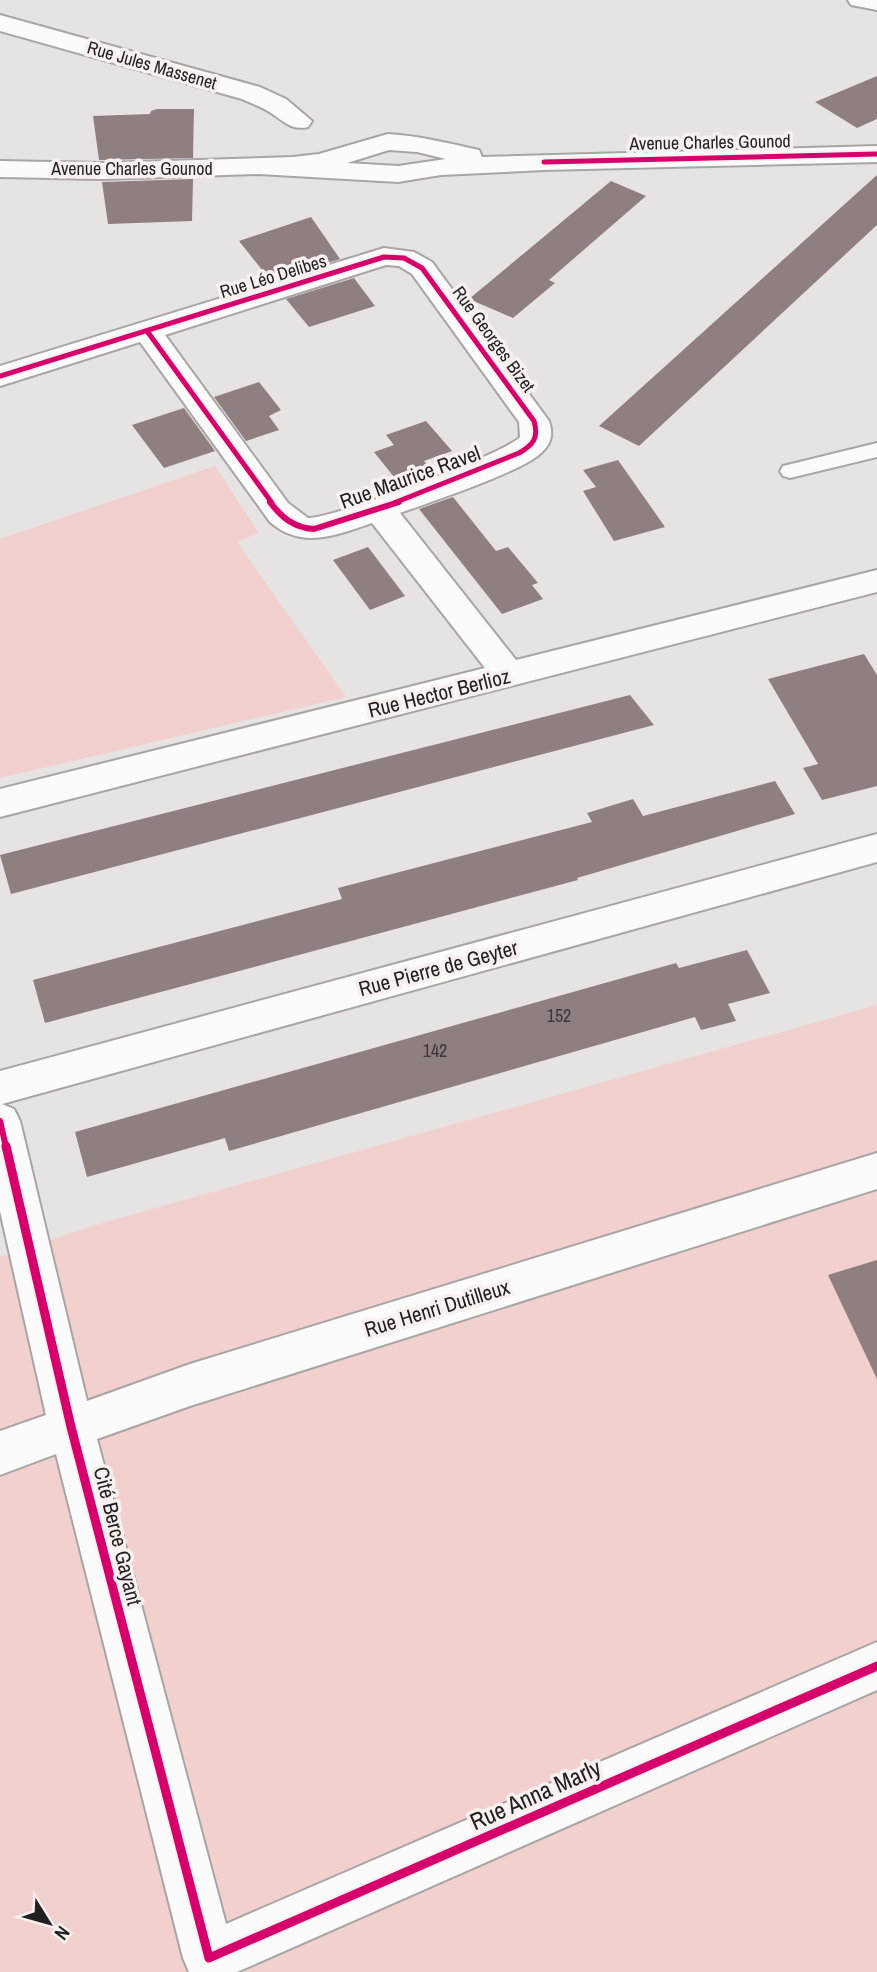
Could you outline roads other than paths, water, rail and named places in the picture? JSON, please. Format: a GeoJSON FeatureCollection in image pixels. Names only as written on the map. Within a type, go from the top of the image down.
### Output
{"type":"FeatureCollection","features":[{"type":"Feature","properties":{"kind":"street"},"geometry":{"type":"LineString","coordinates":[[860,0],[877,3]]}},
{"type":"Feature","properties":{"kind":"street","name":"Rue Jules Massenet"},"geometry":{"type":"LineString","coordinates":[[0,23],[251,93],[277,105],[299,121]]}},
{"type":"Feature","properties":{"kind":"street","name":"Avenue Charles Gounod"},"geometry":{"type":"LineString","coordinates":[[0,169],[102,171],[263,167],[398,174],[441,167],[544,162],[877,154]]}},
{"type":"Feature","properties":{"kind":"street","name":"Rue Léo Delibes"},"geometry":{"type":"LineString","coordinates":[[0,376],[384,257],[408,259]]}},
{"type":"Feature","properties":{"kind":"street","name":"Rue Georges Bizet"},"geometry":{"type":"LineString","coordinates":[[408,259],[422,268],[534,421],[537,437],[531,446]]}},
{"type":"Feature","properties":{"kind":"street","name":"Rue Maurice Ravel"},"geometry":{"type":"LineString","coordinates":[[147,331],[277,511],[297,526],[312,529],[326,526],[508,459],[531,446]]}},
{"type":"Feature","properties":{"kind":"street","name":"Rue Maurice Ravel"},"geometry":{"type":"LineString","coordinates":[[378,508],[510,676]]}},
{"type":"Feature","properties":{"kind":"street","name":"Rue Hector Berlioz"},"geometry":{"type":"LineString","coordinates":[[0,803],[510,676],[877,580]]}},
{"type":"Feature","properties":{"kind":"street","name":"Rue Pierre de Geyter"},"geometry":{"type":"LineString","coordinates":[[0,1088],[877,848]]}},
{"type":"Feature","properties":{"kind":"street","name":"Cité Berce Gayant"},"geometry":{"type":"LineString","coordinates":[[0,1121],[71,1427],[209,1958]]}},
{"type":"Feature","properties":{"kind":"street","name":"Rue Henri Dutilleux"},"geometry":{"type":"LineString","coordinates":[[0,1453],[190,1385],[877,1171]]}},
{"type":"Feature","properties":{"kind":"street","name":"Rue Anna Marly"},"geometry":{"type":"LineString","coordinates":[[209,1958],[877,1666]]}},
{"type":"Feature","properties":{"kind":"lane"},"geometry":{"type":"LineString","coordinates":[[790,471],[877,450]]}}]}
